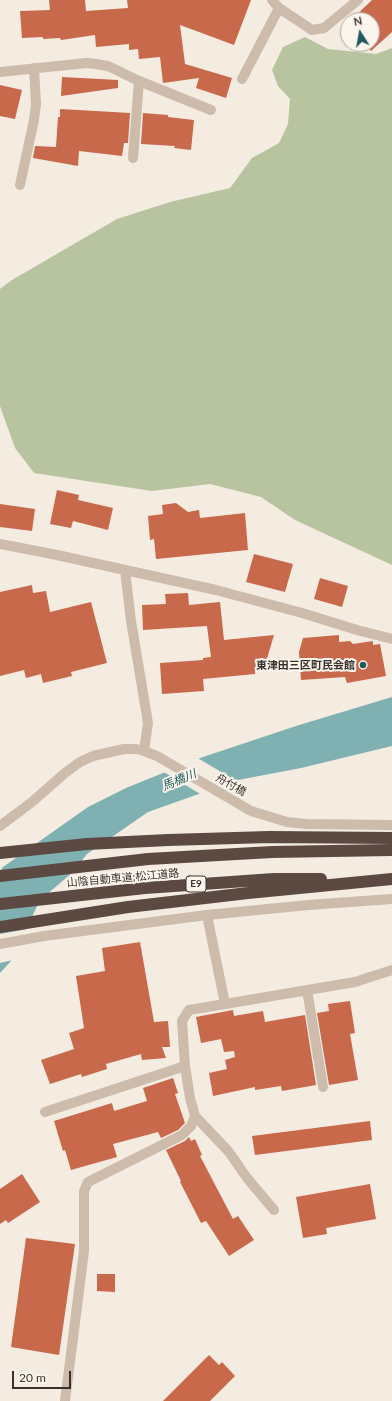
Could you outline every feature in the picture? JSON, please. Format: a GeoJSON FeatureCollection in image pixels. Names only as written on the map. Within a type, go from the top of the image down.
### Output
{"type":"FeatureCollection","features":[{"type":"Feature","properties":{"kind":"highway"},"geometry":{"type":"LineString","coordinates":[[0,853],[87,844],[168,840],[268,837],[392,838]]}},
{"type":"Feature","properties":{"kind":"highway","name":"山陰自動車道;松江道路"},"geometry":{"type":"LineString","coordinates":[[0,876],[148,859],[272,852],[392,850]]}},
{"type":"Feature","properties":{"kind":"highway"},"geometry":{"type":"LineString","coordinates":[[0,927],[128,907],[392,878]]}},
{"type":"Feature","properties":{"kind":"highway","name":"山陰自動車道;松江道路"},"geometry":{"type":"LineString","coordinates":[[0,904],[145,888],[274,879],[392,878]]}},
{"type":"Feature","properties":{"kind":"street"},"geometry":{"type":"LineString","coordinates":[[242,79],[275,4],[312,30],[324,28],[358,0]]}},
{"type":"Feature","properties":{"kind":"street"},"geometry":{"type":"LineString","coordinates":[[0,72],[96,64],[108,66],[139,81],[211,110]]}},
{"type":"Feature","properties":{"kind":"street"},"geometry":{"type":"LineString","coordinates":[[20,185],[36,104],[34,68]]}},
{"type":"Feature","properties":{"kind":"street"},"geometry":{"type":"LineString","coordinates":[[133,158],[139,81]]}},
{"type":"Feature","properties":{"kind":"street"},"geometry":{"type":"LineString","coordinates":[[0,544],[216,590],[392,639]]}},
{"type":"Feature","properties":{"kind":"street"},"geometry":{"type":"LineString","coordinates":[[125,570],[131,621],[148,722],[144,751]]}},
{"type":"Feature","properties":{"kind":"street","name":"舟付橋"},"geometry":{"type":"LineString","coordinates":[[0,826],[32,802],[80,762],[93,756],[124,749],[136,749],[157,756],[251,811],[287,822],[306,824],[392,825]]}},
{"type":"Feature","properties":{"kind":"street"},"geometry":{"type":"LineString","coordinates":[[0,944],[206,915],[392,899]]}},
{"type":"Feature","properties":{"kind":"street"},"geometry":{"type":"LineString","coordinates":[[206,915],[225,1004]]}},
{"type":"Feature","properties":{"kind":"street"},"geometry":{"type":"LineString","coordinates":[[274,1210],[247,1178],[229,1152],[195,1116],[190,1098],[185,1066],[182,1021],[189,1010],[355,982],[392,970]]}},
{"type":"Feature","properties":{"kind":"street"},"geometry":{"type":"LineString","coordinates":[[307,990],[323,1087]]}},
{"type":"Feature","properties":{"kind":"street"},"geometry":{"type":"LineString","coordinates":[[45,1112],[185,1066]]}},
{"type":"Feature","properties":{"kind":"street"},"geometry":{"type":"LineString","coordinates":[[65,1401],[84,1251],[84,1190],[88,1182],[182,1135],[191,1126],[195,1116]]}},
{"type":"Feature","properties":{"kind":"green space"},"geometry":{"type":"Polygon","coordinates":[[[305,37],[328,49],[340,50],[340,52],[376,54],[392,48],[392,565],[295,520],[261,497],[210,484],[152,491],[34,473],[15,448],[0,406],[0,289],[12,280],[117,219],[170,202],[230,188],[252,158],[279,143],[288,124],[290,99],[278,86],[272,70],[283,47],[305,37]]]}},
{"type":"Feature","properties":{"kind":"water","name":"馬橋川"},"geometry":{"type":"Polygon","coordinates":[[[392,697],[392,746],[301,768],[238,780],[148,812],[87,854],[72,873],[40,900],[11,961],[0,973],[0,871],[3,867],[88,807],[126,788],[200,758],[296,726],[392,697]]]}},
{"type":"Feature","properties":{"kind":"pier"},"geometry":{"type":"Polygon","coordinates":[[[196,757],[238,782],[202,795],[162,771],[196,757]]]}},
{"type":"Feature","properties":{"kind":"pier"},"geometry":{"type":"Polygon","coordinates":[[[28,929],[13,960],[0,963],[0,934],[28,929]]]}},
{"type":"Feature","properties":{"kind":"building"},"geometry":{"type":"Polygon","coordinates":[[[49,0],[85,0],[86,11],[128,8],[127,0],[251,0],[234,45],[180,25],[185,64],[232,78],[226,98],[196,88],[199,78],[163,83],[160,57],[139,59],[138,49],[129,50],[129,44],[96,47],[95,35],[61,40],[60,38],[43,39],[43,37],[22,38],[20,11],[50,10],[49,0]]]}},
{"type":"Feature","properties":{"kind":"building"},"geometry":{"type":"Polygon","coordinates":[[[372,0],[392,0],[392,32],[380,43],[380,12],[359,12],[372,0]]]}},
{"type":"Feature","properties":{"kind":"building"},"geometry":{"type":"Polygon","coordinates":[[[62,77],[118,80],[118,88],[61,96],[62,77]]]}},
{"type":"Feature","properties":{"kind":"building"},"geometry":{"type":"Polygon","coordinates":[[[0,85],[22,90],[15,119],[0,116],[0,85]]]}},
{"type":"Feature","properties":{"kind":"building"},"geometry":{"type":"Polygon","coordinates":[[[60,109],[130,113],[128,143],[124,143],[122,156],[79,151],[78,166],[33,158],[35,146],[56,147],[60,109]]]}},
{"type":"Feature","properties":{"kind":"building"},"geometry":{"type":"Polygon","coordinates":[[[143,113],[168,115],[168,117],[194,120],[191,150],[174,148],[175,146],[141,144],[143,113]]]}},
{"type":"Feature","properties":{"kind":"building"},"geometry":{"type":"Polygon","coordinates":[[[57,490],[79,495],[78,500],[113,508],[108,530],[73,521],[71,528],[50,524],[57,490]]]}},
{"type":"Feature","properties":{"kind":"building"},"geometry":{"type":"Polygon","coordinates":[[[176,503],[188,512],[199,510],[200,518],[245,513],[248,550],[156,559],[154,539],[150,540],[148,516],[163,514],[162,505],[176,503]]]}},
{"type":"Feature","properties":{"kind":"building"},"geometry":{"type":"Polygon","coordinates":[[[0,504],[35,509],[32,531],[0,527],[0,504]]]}},
{"type":"Feature","properties":{"kind":"building"},"geometry":{"type":"Polygon","coordinates":[[[254,554],[293,564],[285,592],[246,582],[254,554]]]}},
{"type":"Feature","properties":{"kind":"building"},"geometry":{"type":"Polygon","coordinates":[[[320,578],[348,586],[342,607],[314,599],[320,578]]]}},
{"type":"Feature","properties":{"kind":"building"},"geometry":{"type":"Polygon","coordinates":[[[32,585],[33,593],[46,591],[50,612],[91,602],[107,663],[71,672],[72,676],[43,683],[41,674],[26,678],[24,670],[0,676],[0,592],[32,585]]]}},
{"type":"Feature","properties":{"kind":"building"},"geometry":{"type":"Polygon","coordinates":[[[188,593],[189,605],[220,602],[224,640],[274,635],[265,665],[255,667],[255,674],[203,679],[204,691],[162,694],[160,663],[203,660],[203,658],[211,657],[207,626],[143,630],[142,605],[166,604],[165,594],[188,593]]]}},
{"type":"Feature","properties":{"kind":"building"},"geometry":{"type":"Polygon","coordinates":[[[339,635],[339,642],[350,641],[353,644],[373,641],[373,645],[380,644],[386,676],[347,683],[345,677],[301,680],[299,652],[303,638],[339,635]]]}},
{"type":"Feature","properties":{"kind":"building"},"geometry":{"type":"Polygon","coordinates":[[[140,942],[154,1022],[168,1021],[170,1047],[162,1047],[166,1058],[142,1060],[141,1054],[106,1064],[107,1069],[82,1077],[81,1074],[50,1084],[41,1060],[74,1049],[69,1033],[84,1028],[76,976],[105,971],[102,948],[140,942]]]}},
{"type":"Feature","properties":{"kind":"building"},"geometry":{"type":"Polygon","coordinates":[[[350,1001],[355,1033],[350,1034],[358,1080],[329,1085],[317,1013],[329,1011],[328,1004],[350,1001]]]}},
{"type":"Feature","properties":{"kind":"building"},"geometry":{"type":"Polygon","coordinates":[[[233,1010],[234,1016],[263,1011],[265,1022],[305,1015],[316,1085],[282,1091],[281,1086],[255,1090],[255,1087],[213,1096],[209,1073],[227,1069],[225,1060],[235,1057],[234,1051],[224,1052],[221,1039],[201,1043],[196,1017],[233,1010]]]}},
{"type":"Feature","properties":{"kind":"building"},"geometry":{"type":"Polygon","coordinates":[[[173,1078],[178,1093],[175,1094],[185,1123],[178,1130],[161,1138],[158,1132],[113,1144],[117,1157],[71,1170],[65,1150],[63,1151],[54,1121],[112,1103],[114,1111],[147,1101],[143,1088],[173,1078]]]}},
{"type":"Feature","properties":{"kind":"building"},"geometry":{"type":"Polygon","coordinates":[[[370,1121],[372,1140],[255,1155],[252,1136],[370,1121]]]}},
{"type":"Feature","properties":{"kind":"building"},"geometry":{"type":"Polygon","coordinates":[[[189,1137],[191,1141],[195,1139],[202,1155],[200,1156],[233,1219],[238,1216],[254,1240],[229,1256],[206,1221],[201,1223],[180,1182],[181,1181],[166,1150],[185,1141],[189,1137]]]}},
{"type":"Feature","properties":{"kind":"building"},"geometry":{"type":"Polygon","coordinates":[[[22,1174],[40,1202],[8,1223],[6,1220],[0,1224],[0,1189],[22,1174]]]}},
{"type":"Feature","properties":{"kind":"building"},"geometry":{"type":"Polygon","coordinates":[[[370,1184],[376,1219],[326,1228],[327,1234],[303,1238],[296,1197],[370,1184]]]}},
{"type":"Feature","properties":{"kind":"building"},"geometry":{"type":"Polygon","coordinates":[[[26,1238],[75,1244],[59,1355],[11,1347],[26,1238]]]}},
{"type":"Feature","properties":{"kind":"building"},"geometry":{"type":"Polygon","coordinates":[[[97,1274],[115,1274],[115,1292],[97,1291],[97,1274]]]}},
{"type":"Feature","properties":{"kind":"building"},"geometry":{"type":"Polygon","coordinates":[[[209,1355],[219,1365],[222,1362],[235,1376],[210,1401],[163,1401],[209,1355]]]}},
{"type":"Feature","properties":{"kind":"place","name":"東津田三区町民会館"},"geometry":{"type":"Point","coordinates":[363,665]}}]}
